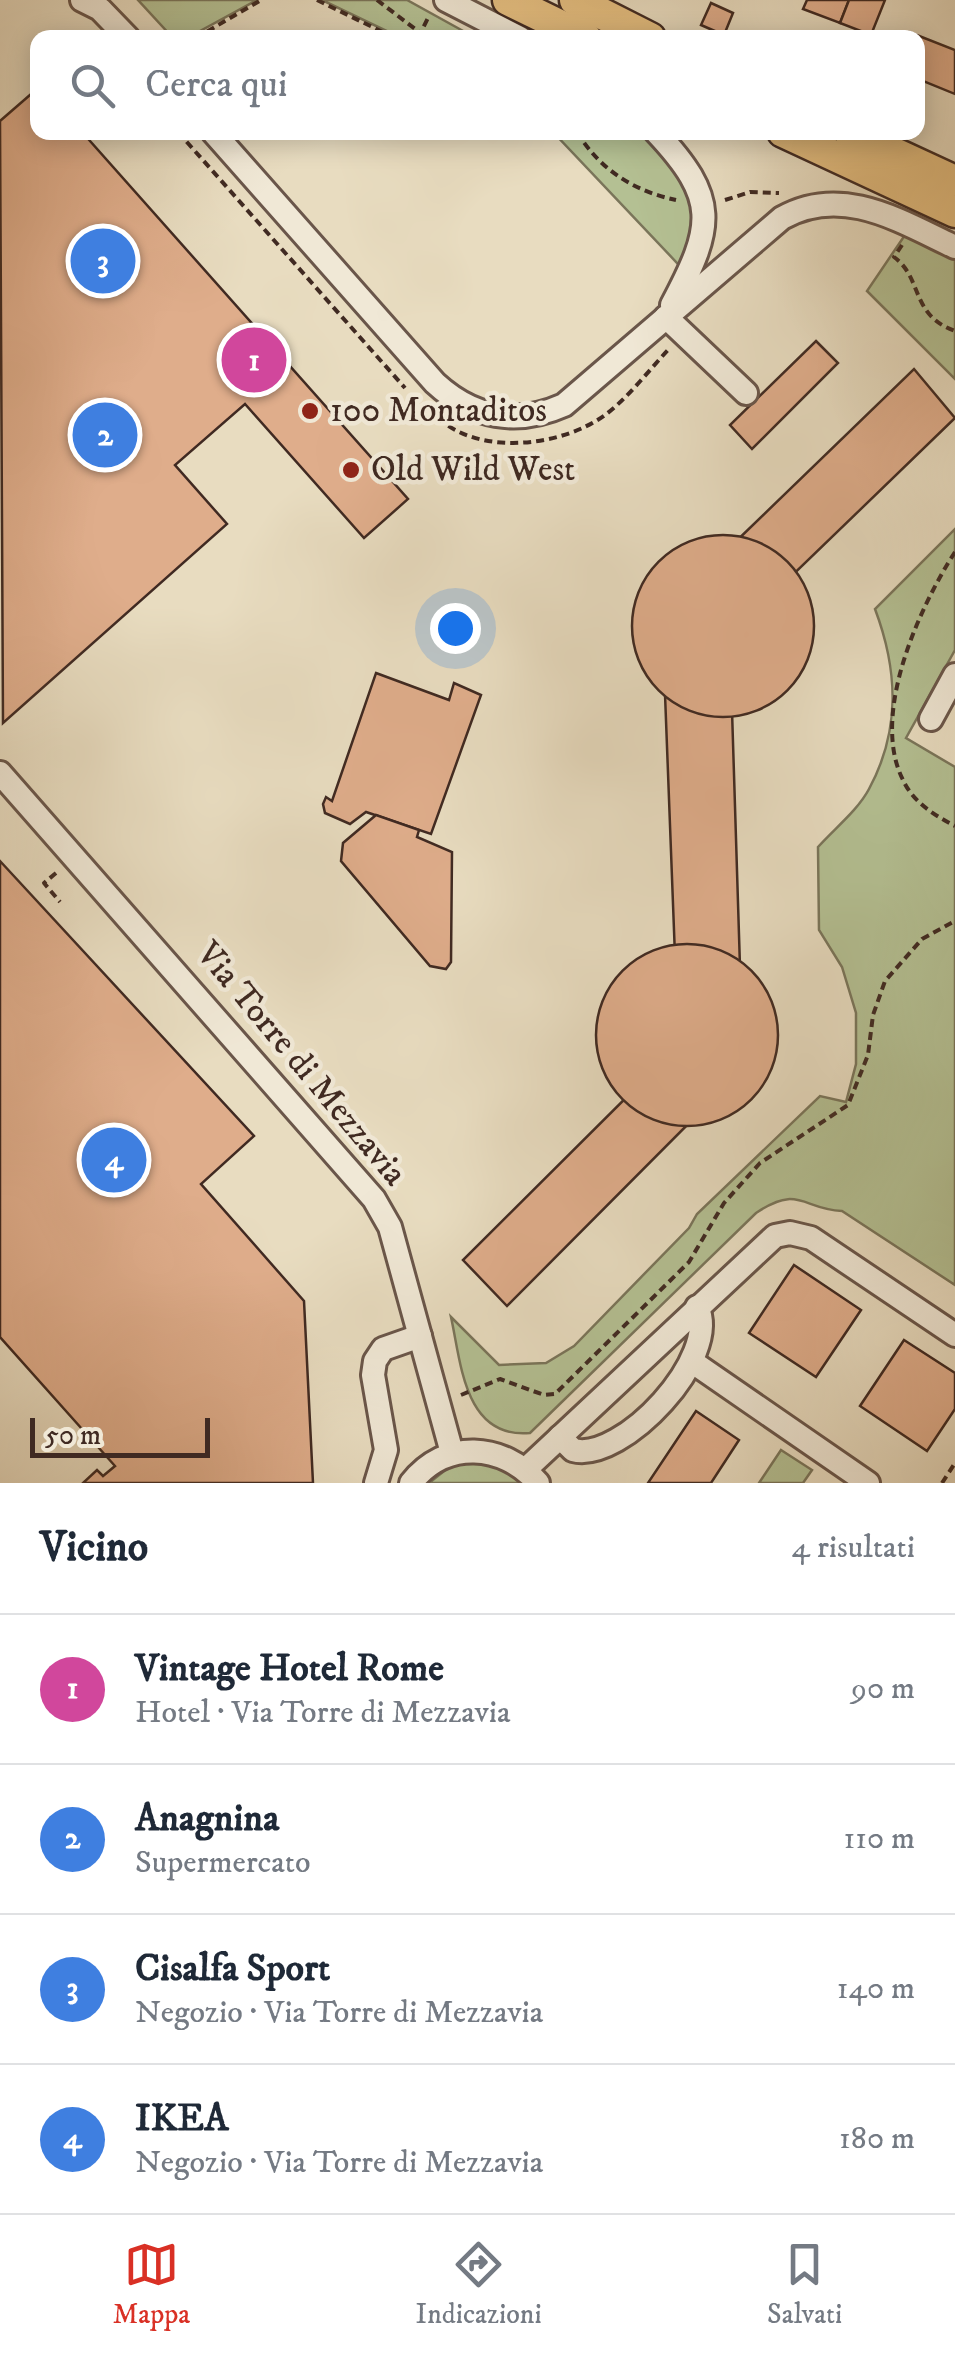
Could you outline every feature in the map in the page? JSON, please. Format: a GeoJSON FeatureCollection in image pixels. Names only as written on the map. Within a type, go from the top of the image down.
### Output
{"type":"FeatureCollection","features":[{"type":"Feature","properties":{"kind":"main road"},"geometry":{"type":"LineString","coordinates":[[508,0],[570,30]]}},
{"type":"Feature","properties":{"kind":"main road"},"geometry":{"type":"LineString","coordinates":[[575,0],[634,30]]}},
{"type":"Feature","properties":{"kind":"main road"},"geometry":{"type":"LineString","coordinates":[[800,140],[955,212]]}},
{"type":"Feature","properties":{"kind":"main road"},"geometry":{"type":"LineString","coordinates":[[866,140],[955,181]]}},
{"type":"Feature","properties":{"kind":"street"},"geometry":{"type":"LineString","coordinates":[[82,0],[100,10],[120,30]]}},
{"type":"Feature","properties":{"kind":"street"},"geometry":{"type":"LineString","coordinates":[[439,3],[501,30]]}},
{"type":"Feature","properties":{"kind":"street"},"geometry":{"type":"LineString","coordinates":[[220,140],[418,364],[467,407],[519,418],[564,405],[782,218],[816,204],[880,212],[955,247]]}},
{"type":"Feature","properties":{"kind":"street"},"geometry":{"type":"LineString","coordinates":[[663,140],[688,169],[704,202],[702,242],[666,316]]}},
{"type":"Feature","properties":{"kind":"street"},"geometry":{"type":"LineString","coordinates":[[666,316],[746,392]]}},
{"type":"Feature","properties":{"kind":"street"},"geometry":{"type":"LineString","coordinates":[[931,719],[955,675]]}},
{"type":"Feature","properties":{"kind":"street","name":"Via Torre di Mezzavia"},"geometry":{"type":"LineString","coordinates":[[0,773],[356,1173],[390,1227],[452,1453]]}},
{"type":"Feature","properties":{"kind":"street"},"geometry":{"type":"LineString","coordinates":[[410,1483],[430,1463],[452,1453],[478,1450],[504,1456],[532,1476],[560,1437],[770,1238],[790,1233],[819,1242],[955,1336]]}},
{"type":"Feature","properties":{"kind":"street"},"geometry":{"type":"LineString","coordinates":[[560,1437],[573,1450],[594,1452],[636,1426],[694,1362],[702,1338],[697,1307]]}},
{"type":"Feature","properties":{"kind":"street"},"geometry":{"type":"LineString","coordinates":[[376,1483],[386,1450],[373,1375],[375,1361],[383,1349],[420,1336]]}},
{"type":"Feature","properties":{"kind":"street"},"geometry":{"type":"LineString","coordinates":[[694,1362],[868,1483]]}},
{"type":"Feature","properties":{"kind":"path"},"geometry":{"type":"LineString","coordinates":[[210,30],[261,0]]}},
{"type":"Feature","properties":{"kind":"path"},"geometry":{"type":"LineString","coordinates":[[317,0],[378,30]]}},
{"type":"Feature","properties":{"kind":"path"},"geometry":{"type":"LineString","coordinates":[[377,0],[414,30]]}},
{"type":"Feature","properties":{"kind":"path"},"geometry":{"type":"LineString","coordinates":[[423,30],[439,3]]}},
{"type":"Feature","properties":{"kind":"path"},"geometry":{"type":"LineString","coordinates":[[185,140],[408,390]]}},
{"type":"Feature","properties":{"kind":"path"},"geometry":{"type":"LineString","coordinates":[[583,140],[627,183],[661,196],[704,202],[750,192],[774,192],[816,204]]}},
{"type":"Feature","properties":{"kind":"path"},"geometry":{"type":"LineString","coordinates":[[906,238],[894,256],[905,264],[927,314],[955,331]]}},
{"type":"Feature","properties":{"kind":"path"},"geometry":{"type":"LineString","coordinates":[[432,412],[458,431],[509,443],[571,432],[604,415],[684,334]]}},
{"type":"Feature","properties":{"kind":"path"},"geometry":{"type":"LineString","coordinates":[[44,883],[60,902]]}},
{"type":"Feature","properties":{"kind":"path"},"geometry":{"type":"LineString","coordinates":[[438,1402],[500,1379],[544,1395],[555,1394],[689,1262],[724,1203],[760,1164],[848,1106],[868,1055],[872,1015],[885,981],[922,939],[955,921]]}},
{"type":"Feature","properties":{"kind":"path"},"geometry":{"type":"LineString","coordinates":[[942,1483],[955,1463]]}},
{"type":"Feature","properties":{"kind":"green space"},"geometry":{"type":"Polygon","coordinates":[[[138,0],[257,0],[202,30],[166,30],[138,0]]]}},
{"type":"Feature","properties":{"kind":"green space"},"geometry":{"type":"Polygon","coordinates":[[[322,0],[407,0],[461,30],[384,30],[322,0]]]}},
{"type":"Feature","properties":{"kind":"green space"},"geometry":{"type":"Polygon","coordinates":[[[561,140],[647,140],[653,146],[687,192],[692,210],[689,246],[678,264],[561,140]]]}},
{"type":"Feature","properties":{"kind":"green space"},"geometry":{"type":"Polygon","coordinates":[[[905,235],[955,252],[955,379],[867,291],[905,235]]]}},
{"type":"Feature","properties":{"kind":"green space"},"geometry":{"type":"Polygon","coordinates":[[[955,529],[955,650],[906,738],[955,767],[955,1285],[842,1211],[800,1200],[782,1200],[756,1213],[530,1433],[508,1432],[491,1424],[470,1394],[451,1317],[499,1365],[546,1363],[574,1346],[689,1228],[697,1214],[820,1096],[846,1102],[856,1064],[856,1013],[842,967],[819,930],[818,847],[864,797],[887,745],[892,677],[875,609],[955,529]]]}},
{"type":"Feature","properties":{"kind":"green space"},"geometry":{"type":"Polygon","coordinates":[[[781,1450],[812,1470],[803,1483],[759,1483],[781,1450]]]}},
{"type":"Feature","properties":{"kind":"green space"},"geometry":{"type":"Polygon","coordinates":[[[467,1462],[488,1462],[527,1483],[429,1483],[448,1468],[467,1462]]]}},
{"type":"Feature","properties":{"kind":"building"},"geometry":{"type":"Polygon","coordinates":[[[807,0],[849,0],[840,23],[803,9],[807,0]]]}},
{"type":"Feature","properties":{"kind":"building"},"geometry":{"type":"Polygon","coordinates":[[[849,0],[885,0],[873,30],[858,30],[840,23],[849,0]]]}},
{"type":"Feature","properties":{"kind":"building"},"geometry":{"type":"Polygon","coordinates":[[[711,3],[733,13],[726,30],[701,25],[711,3]]]}},
{"type":"Feature","properties":{"kind":"building"},"geometry":{"type":"Polygon","coordinates":[[[925,38],[955,50],[955,94],[925,82],[925,38]]]}},
{"type":"Feature","properties":{"kind":"building"},"geometry":{"type":"Polygon","coordinates":[[[30,95],[30,140],[89,140],[408,499],[364,538],[245,404],[175,465],[227,524],[3,723],[0,121],[30,95]]]}},
{"type":"Feature","properties":{"kind":"building"},"geometry":{"type":"Polygon","coordinates":[[[816,341],[838,363],[752,449],[730,425],[816,341]]]}},
{"type":"Feature","properties":{"kind":"building"},"geometry":{"type":"Polygon","coordinates":[[[914,369],[955,418],[744,622],[734,638],[731,678],[742,1031],[724,1088],[507,1306],[463,1260],[674,1050],[678,1035],[665,694],[666,654],[675,616],[696,583],[724,553],[914,369]]]}},
{"type":"Feature","properties":{"kind":"building"},"geometry":{"type":"Polygon","coordinates":[[[723,535],[758,542],[787,562],[807,591],[814,626],[807,661],[787,690],[758,710],[723,717],[688,710],[659,690],[639,661],[632,626],[639,591],[659,562],[688,542],[723,535]]]}},
{"type":"Feature","properties":{"kind":"building"},"geometry":{"type":"Polygon","coordinates":[[[376,673],[449,700],[454,683],[481,695],[431,834],[366,812],[350,824],[325,813],[323,804],[326,797],[332,801],[376,673]]]}},
{"type":"Feature","properties":{"kind":"building"},"geometry":{"type":"Polygon","coordinates":[[[376,815],[419,830],[417,837],[452,852],[451,962],[446,969],[430,966],[341,861],[343,843],[376,815]]]}},
{"type":"Feature","properties":{"kind":"building"},"geometry":{"type":"Polygon","coordinates":[[[0,861],[254,1136],[201,1184],[304,1301],[313,1483],[83,1483],[97,1470],[103,1476],[115,1466],[0,1337],[0,861]]]}},
{"type":"Feature","properties":{"kind":"building"},"geometry":{"type":"Polygon","coordinates":[[[687,944],[722,951],[751,971],[771,1000],[778,1035],[771,1070],[751,1099],[722,1119],[687,1126],[652,1119],[623,1099],[603,1070],[596,1035],[603,1000],[623,971],[652,951],[687,944]]]}},
{"type":"Feature","properties":{"kind":"building"},"geometry":{"type":"Polygon","coordinates":[[[794,1265],[861,1310],[816,1377],[749,1333],[794,1265]]]}},
{"type":"Feature","properties":{"kind":"building"},"geometry":{"type":"Polygon","coordinates":[[[904,1340],[955,1373],[955,1409],[927,1451],[860,1406],[904,1340]]]}},
{"type":"Feature","properties":{"kind":"building"},"geometry":{"type":"Polygon","coordinates":[[[696,1411],[739,1440],[711,1483],[648,1483],[696,1411]]]}},
{"type":"Feature","properties":{"kind":"place","name":"Cisalfa Sport"},"geometry":{"type":"Point","coordinates":[103,261]}},
{"type":"Feature","properties":{"kind":"place","name":"Vintage Hotel Rome"},"geometry":{"type":"Point","coordinates":[254,360]}},
{"type":"Feature","properties":{"kind":"place","name":"100 Montaditos"},"geometry":{"type":"Point","coordinates":[310,411]}},
{"type":"Feature","properties":{"kind":"place","name":"Anagnina"},"geometry":{"type":"Point","coordinates":[105,435]}},
{"type":"Feature","properties":{"kind":"place","name":"Old Wild West"},"geometry":{"type":"Point","coordinates":[351,470]}},
{"type":"Feature","properties":{"kind":"place","name":"IKEA"},"geometry":{"type":"Point","coordinates":[114,1160]}}]}
